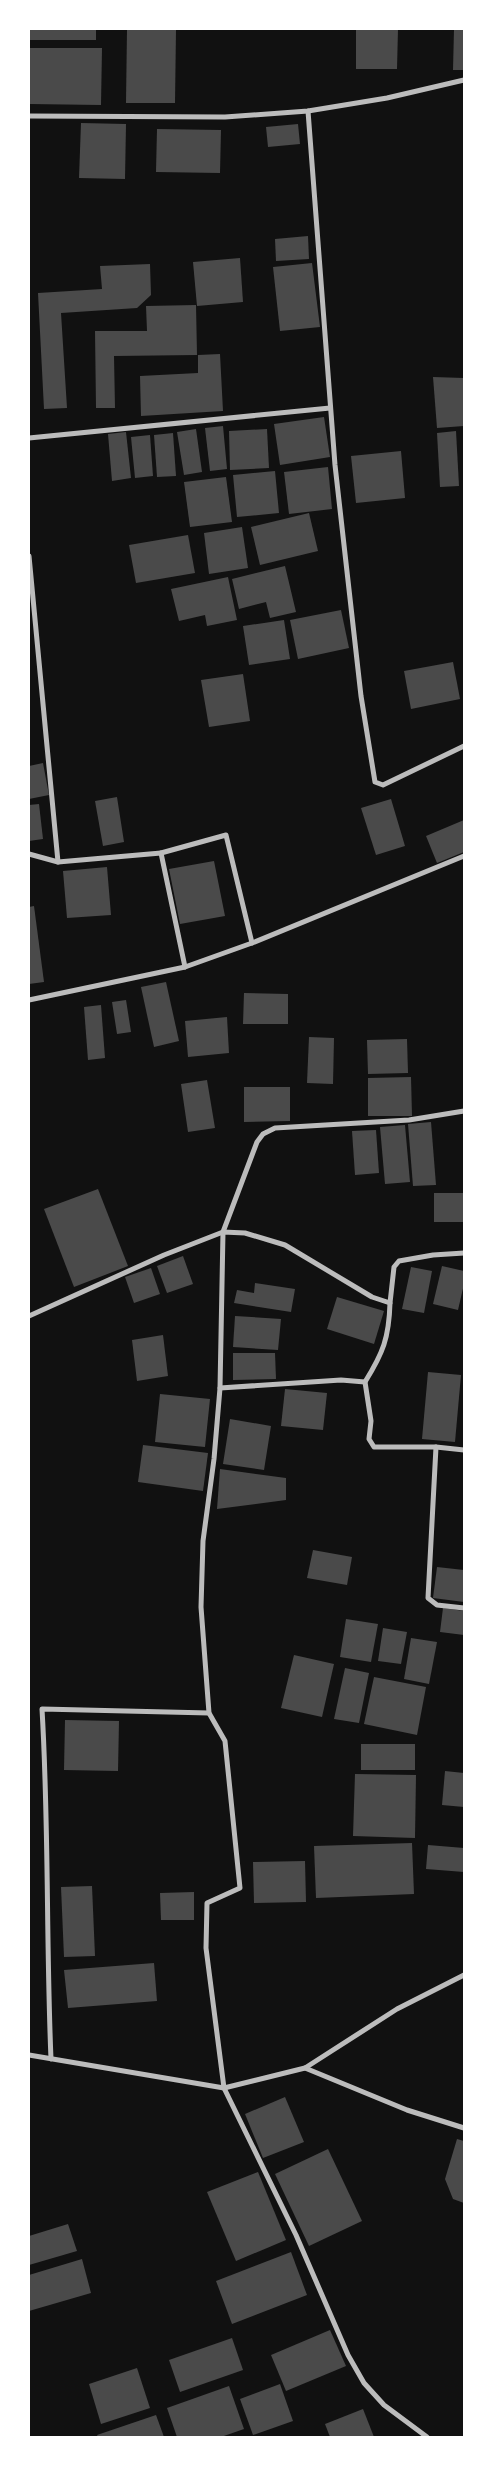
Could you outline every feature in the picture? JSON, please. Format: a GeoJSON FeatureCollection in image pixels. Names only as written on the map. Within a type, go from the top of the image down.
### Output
{"type":"FeatureCollection","features":[{"type":"Feature","properties":{"kind":"street"},"geometry":{"type":"LineString","coordinates":[[29,116],[225,117],[308,111],[387,98],[464,80]]}},
{"type":"Feature","properties":{"kind":"street"},"geometry":{"type":"LineString","coordinates":[[308,111],[326,330],[330,408],[361,696],[375,782],[383,785],[464,746]]}},
{"type":"Feature","properties":{"kind":"street"},"geometry":{"type":"LineString","coordinates":[[29,438],[330,408]]}},
{"type":"Feature","properties":{"kind":"street"},"geometry":{"type":"LineString","coordinates":[[29,556],[58,862]]}},
{"type":"Feature","properties":{"kind":"street"},"geometry":{"type":"LineString","coordinates":[[29,854],[58,862],[161,853],[226,836],[252,943]]}},
{"type":"Feature","properties":{"kind":"street"},"geometry":{"type":"LineString","coordinates":[[161,853],[185,967]]}},
{"type":"Feature","properties":{"kind":"street"},"geometry":{"type":"LineString","coordinates":[[29,1000],[185,967],[252,943],[464,856]]}},
{"type":"Feature","properties":{"kind":"street"},"geometry":{"type":"LineString","coordinates":[[427,2437],[384,2405],[364,2383],[348,2355],[296,2235],[224,2088],[206,1948],[207,1903],[240,1888],[224,1741],[209,1713],[201,1607],[203,1550],[220,1388],[223,1232],[250,1156],[263,1134],[275,1128],[409,1120],[464,1112]]}},
{"type":"Feature","properties":{"kind":"street"},"geometry":{"type":"LineString","coordinates":[[29,1316],[164,1255],[223,1232],[245,1233],[284,1245],[372,1297],[390,1302]]}},
{"type":"Feature","properties":{"kind":"street"},"geometry":{"type":"LineString","coordinates":[[464,1253],[433,1255],[399,1261],[394,1267],[389,1324],[382,1354],[365,1382],[371,1421],[369,1439],[374,1447],[436,1447],[464,1450]]}},
{"type":"Feature","properties":{"kind":"street"},"geometry":{"type":"LineString","coordinates":[[220,1388],[341,1380],[365,1382]]}},
{"type":"Feature","properties":{"kind":"street"},"geometry":{"type":"LineString","coordinates":[[436,1447],[428,1598],[437,1605],[464,1608]]}},
{"type":"Feature","properties":{"kind":"street"},"geometry":{"type":"LineString","coordinates":[[50,2058],[46,1951],[46,1767],[42,1710],[209,1713]]}},
{"type":"Feature","properties":{"kind":"street"},"geometry":{"type":"LineString","coordinates":[[29,2055],[224,2088],[306,2068],[397,2009],[464,1975]]}},
{"type":"Feature","properties":{"kind":"street"},"geometry":{"type":"LineString","coordinates":[[306,2068],[407,2110],[464,2128]]}},
{"type":"Feature","properties":{"kind":"building"},"geometry":{"type":"Polygon","coordinates":[[[30,29],[96,29],[96,40],[30,40],[30,29]]]}},
{"type":"Feature","properties":{"kind":"building"},"geometry":{"type":"Polygon","coordinates":[[[127,29],[176,29],[175,103],[126,103],[127,29]]]}},
{"type":"Feature","properties":{"kind":"building"},"geometry":{"type":"Polygon","coordinates":[[[356,29],[398,29],[397,69],[356,69],[356,29]]]}},
{"type":"Feature","properties":{"kind":"building"},"geometry":{"type":"Polygon","coordinates":[[[454,29],[464,29],[464,70],[453,70],[454,29]]]}},
{"type":"Feature","properties":{"kind":"building"},"geometry":{"type":"Polygon","coordinates":[[[29,48],[102,48],[101,105],[29,104],[29,48]]]}},
{"type":"Feature","properties":{"kind":"building"},"geometry":{"type":"Polygon","coordinates":[[[81,123],[126,124],[125,179],[79,178],[81,123]]]}},
{"type":"Feature","properties":{"kind":"building"},"geometry":{"type":"Polygon","coordinates":[[[298,124],[300,144],[268,147],[266,127],[298,124]]]}},
{"type":"Feature","properties":{"kind":"building"},"geometry":{"type":"Polygon","coordinates":[[[157,129],[221,130],[220,173],[156,172],[157,129]]]}},
{"type":"Feature","properties":{"kind":"building"},"geometry":{"type":"Polygon","coordinates":[[[308,236],[309,259],[276,261],[275,239],[308,236]]]}},
{"type":"Feature","properties":{"kind":"building"},"geometry":{"type":"Polygon","coordinates":[[[240,258],[243,302],[197,306],[193,262],[240,258]]]}},
{"type":"Feature","properties":{"kind":"building"},"geometry":{"type":"Polygon","coordinates":[[[312,263],[320,327],[280,331],[273,267],[312,263]]]}},
{"type":"Feature","properties":{"kind":"building"},"geometry":{"type":"Polygon","coordinates":[[[150,264],[151,295],[137,308],[61,313],[67,408],[44,409],[38,293],[102,289],[100,266],[150,264]]]}},
{"type":"Feature","properties":{"kind":"building"},"geometry":{"type":"Polygon","coordinates":[[[196,305],[197,355],[114,356],[115,408],[96,408],[95,331],[147,331],[146,306],[196,305]]]}},
{"type":"Feature","properties":{"kind":"building"},"geometry":{"type":"Polygon","coordinates":[[[220,354],[223,411],[141,416],[140,376],[198,373],[198,355],[220,354]]]}},
{"type":"Feature","properties":{"kind":"building"},"geometry":{"type":"Polygon","coordinates":[[[433,377],[464,378],[464,426],[437,428],[433,377]]]}},
{"type":"Feature","properties":{"kind":"building"},"geometry":{"type":"Polygon","coordinates":[[[324,417],[330,457],[280,465],[274,424],[324,417]]]}},
{"type":"Feature","properties":{"kind":"building"},"geometry":{"type":"Polygon","coordinates":[[[223,426],[227,469],[210,471],[205,428],[223,426]]]}},
{"type":"Feature","properties":{"kind":"building"},"geometry":{"type":"Polygon","coordinates":[[[196,429],[202,472],[184,475],[177,432],[196,429]]]}},
{"type":"Feature","properties":{"kind":"building"},"geometry":{"type":"Polygon","coordinates":[[[267,429],[269,468],[230,470],[229,431],[267,429]]]}},
{"type":"Feature","properties":{"kind":"building"},"geometry":{"type":"Polygon","coordinates":[[[456,431],[459,486],[440,487],[437,433],[456,431]]]}},
{"type":"Feature","properties":{"kind":"building"},"geometry":{"type":"Polygon","coordinates":[[[126,432],[131,478],[112,481],[108,434],[126,432]]]}},
{"type":"Feature","properties":{"kind":"building"},"geometry":{"type":"Polygon","coordinates":[[[173,433],[176,476],[157,477],[154,435],[173,433]]]}},
{"type":"Feature","properties":{"kind":"building"},"geometry":{"type":"Polygon","coordinates":[[[150,435],[153,476],[135,478],[131,437],[150,435]]]}},
{"type":"Feature","properties":{"kind":"building"},"geometry":{"type":"Polygon","coordinates":[[[401,451],[405,498],[356,503],[351,456],[401,451]]]}},
{"type":"Feature","properties":{"kind":"building"},"geometry":{"type":"Polygon","coordinates":[[[328,467],[332,509],[289,514],[284,472],[328,467]]]}},
{"type":"Feature","properties":{"kind":"building"},"geometry":{"type":"Polygon","coordinates":[[[275,471],[279,513],[237,517],[233,475],[275,471]]]}},
{"type":"Feature","properties":{"kind":"building"},"geometry":{"type":"Polygon","coordinates":[[[226,477],[232,522],[190,527],[184,482],[226,477]]]}},
{"type":"Feature","properties":{"kind":"building"},"geometry":{"type":"Polygon","coordinates":[[[309,513],[318,551],[260,565],[251,527],[309,513]]]}},
{"type":"Feature","properties":{"kind":"building"},"geometry":{"type":"Polygon","coordinates":[[[242,527],[248,568],[209,574],[204,533],[242,527]]]}},
{"type":"Feature","properties":{"kind":"building"},"geometry":{"type":"Polygon","coordinates":[[[188,535],[195,573],[136,583],[129,545],[188,535]]]}},
{"type":"Feature","properties":{"kind":"building"},"geometry":{"type":"Polygon","coordinates":[[[285,566],[296,612],[270,618],[266,602],[239,609],[232,579],[285,566]]]}},
{"type":"Feature","properties":{"kind":"building"},"geometry":{"type":"Polygon","coordinates":[[[228,577],[237,620],[207,626],[205,615],[179,621],[171,589],[228,577]]]}},
{"type":"Feature","properties":{"kind":"building"},"geometry":{"type":"Polygon","coordinates":[[[341,610],[349,648],[298,659],[290,620],[341,610]]]}},
{"type":"Feature","properties":{"kind":"building"},"geometry":{"type":"Polygon","coordinates":[[[284,620],[290,659],[249,665],[243,626],[284,620]]]}},
{"type":"Feature","properties":{"kind":"building"},"geometry":{"type":"Polygon","coordinates":[[[453,662],[460,699],[411,709],[404,671],[453,662]]]}},
{"type":"Feature","properties":{"kind":"building"},"geometry":{"type":"Polygon","coordinates":[[[243,674],[250,721],[209,727],[201,680],[243,674]]]}},
{"type":"Feature","properties":{"kind":"building"},"geometry":{"type":"Polygon","coordinates":[[[43,763],[49,795],[29,799],[29,766],[43,763]]]}},
{"type":"Feature","properties":{"kind":"building"},"geometry":{"type":"Polygon","coordinates":[[[117,797],[124,842],[103,846],[95,801],[117,797]]]}},
{"type":"Feature","properties":{"kind":"building"},"geometry":{"type":"Polygon","coordinates":[[[391,799],[405,846],[376,855],[361,808],[391,799]]]}},
{"type":"Feature","properties":{"kind":"building"},"geometry":{"type":"Polygon","coordinates":[[[39,804],[43,839],[29,841],[29,805],[39,804]]]}},
{"type":"Feature","properties":{"kind":"building"},"geometry":{"type":"Polygon","coordinates":[[[464,820],[464,852],[437,863],[426,836],[464,820]]]}},
{"type":"Feature","properties":{"kind":"building"},"geometry":{"type":"Polygon","coordinates":[[[214,861],[225,916],[180,924],[169,869],[214,861]]]}},
{"type":"Feature","properties":{"kind":"building"},"geometry":{"type":"Polygon","coordinates":[[[107,867],[111,915],[67,918],[63,871],[107,867]]]}},
{"type":"Feature","properties":{"kind":"building"},"geometry":{"type":"Polygon","coordinates":[[[34,906],[44,982],[29,984],[29,907],[34,906]]]}},
{"type":"Feature","properties":{"kind":"building"},"geometry":{"type":"Polygon","coordinates":[[[166,982],[179,1041],[154,1047],[141,987],[166,982]]]}},
{"type":"Feature","properties":{"kind":"building"},"geometry":{"type":"Polygon","coordinates":[[[244,993],[288,994],[288,1024],[243,1024],[244,993]]]}},
{"type":"Feature","properties":{"kind":"building"},"geometry":{"type":"Polygon","coordinates":[[[126,1000],[131,1032],[117,1034],[112,1002],[126,1000]]]}},
{"type":"Feature","properties":{"kind":"building"},"geometry":{"type":"Polygon","coordinates":[[[101,1005],[105,1058],[88,1060],[84,1007],[101,1005]]]}},
{"type":"Feature","properties":{"kind":"building"},"geometry":{"type":"Polygon","coordinates":[[[227,1017],[229,1053],[188,1057],[185,1021],[227,1017]]]}},
{"type":"Feature","properties":{"kind":"building"},"geometry":{"type":"Polygon","coordinates":[[[309,1037],[334,1038],[333,1084],[307,1083],[309,1037]]]}},
{"type":"Feature","properties":{"kind":"building"},"geometry":{"type":"Polygon","coordinates":[[[407,1039],[408,1073],[368,1074],[367,1040],[407,1039]]]}},
{"type":"Feature","properties":{"kind":"building"},"geometry":{"type":"Polygon","coordinates":[[[411,1077],[412,1116],[368,1116],[368,1078],[411,1077]]]}},
{"type":"Feature","properties":{"kind":"building"},"geometry":{"type":"Polygon","coordinates":[[[207,1080],[215,1128],[188,1132],[181,1084],[207,1080]]]}},
{"type":"Feature","properties":{"kind":"building"},"geometry":{"type":"Polygon","coordinates":[[[244,1087],[290,1087],[290,1121],[244,1122],[244,1087]]]}},
{"type":"Feature","properties":{"kind":"building"},"geometry":{"type":"Polygon","coordinates":[[[431,1122],[436,1185],[413,1186],[408,1124],[431,1122]]]}},
{"type":"Feature","properties":{"kind":"building"},"geometry":{"type":"Polygon","coordinates":[[[405,1125],[410,1182],[385,1184],[380,1127],[405,1125]]]}},
{"type":"Feature","properties":{"kind":"building"},"geometry":{"type":"Polygon","coordinates":[[[376,1130],[379,1173],[355,1175],[352,1131],[376,1130]]]}},
{"type":"Feature","properties":{"kind":"building"},"geometry":{"type":"Polygon","coordinates":[[[98,1189],[128,1266],[74,1287],[44,1209],[98,1189]]]}},
{"type":"Feature","properties":{"kind":"building"},"geometry":{"type":"Polygon","coordinates":[[[434,1193],[464,1193],[464,1222],[434,1222],[434,1193]]]}},
{"type":"Feature","properties":{"kind":"building"},"geometry":{"type":"Polygon","coordinates":[[[183,1256],[193,1284],[167,1293],[157,1266],[183,1256]]]}},
{"type":"Feature","properties":{"kind":"building"},"geometry":{"type":"Polygon","coordinates":[[[442,1266],[464,1271],[464,1284],[458,1310],[433,1304],[442,1266]]]}},
{"type":"Feature","properties":{"kind":"building"},"geometry":{"type":"Polygon","coordinates":[[[411,1267],[432,1271],[424,1313],[402,1309],[411,1267]]]}},
{"type":"Feature","properties":{"kind":"building"},"geometry":{"type":"Polygon","coordinates":[[[151,1268],[160,1294],[134,1303],[125,1277],[151,1268]]]}},
{"type":"Feature","properties":{"kind":"building"},"geometry":{"type":"Polygon","coordinates":[[[255,1283],[295,1289],[291,1312],[234,1303],[237,1290],[254,1293],[255,1283]]]}},
{"type":"Feature","properties":{"kind":"building"},"geometry":{"type":"Polygon","coordinates":[[[337,1297],[384,1311],[374,1344],[327,1329],[337,1297]]]}},
{"type":"Feature","properties":{"kind":"building"},"geometry":{"type":"Polygon","coordinates":[[[235,1316],[281,1319],[278,1350],[233,1347],[235,1316]]]}},
{"type":"Feature","properties":{"kind":"building"},"geometry":{"type":"Polygon","coordinates":[[[163,1335],[168,1376],[137,1381],[132,1340],[163,1335]]]}},
{"type":"Feature","properties":{"kind":"building"},"geometry":{"type":"Polygon","coordinates":[[[233,1353],[275,1353],[276,1379],[233,1380],[233,1353]]]}},
{"type":"Feature","properties":{"kind":"building"},"geometry":{"type":"Polygon","coordinates":[[[428,1372],[461,1375],[455,1442],[422,1439],[428,1372]]]}},
{"type":"Feature","properties":{"kind":"building"},"geometry":{"type":"Polygon","coordinates":[[[285,1389],[327,1393],[323,1430],[281,1426],[285,1389]]]}},
{"type":"Feature","properties":{"kind":"building"},"geometry":{"type":"Polygon","coordinates":[[[160,1394],[210,1399],[205,1447],[155,1442],[160,1394]]]}},
{"type":"Feature","properties":{"kind":"building"},"geometry":{"type":"Polygon","coordinates":[[[230,1419],[271,1426],[264,1470],[223,1464],[230,1419]]]}},
{"type":"Feature","properties":{"kind":"building"},"geometry":{"type":"Polygon","coordinates":[[[143,1445],[208,1453],[203,1491],[138,1482],[143,1445]]]}},
{"type":"Feature","properties":{"kind":"building"},"geometry":{"type":"Polygon","coordinates":[[[220,1469],[286,1478],[286,1500],[217,1509],[220,1469]]]}},
{"type":"Feature","properties":{"kind":"building"},"geometry":{"type":"Polygon","coordinates":[[[313,1550],[352,1557],[347,1585],[307,1578],[313,1550]]]}},
{"type":"Feature","properties":{"kind":"building"},"geometry":{"type":"Polygon","coordinates":[[[437,1567],[464,1570],[464,1602],[433,1598],[437,1567]]]}},
{"type":"Feature","properties":{"kind":"building"},"geometry":{"type":"Polygon","coordinates":[[[443,1608],[464,1611],[464,1635],[440,1632],[443,1608]]]}},
{"type":"Feature","properties":{"kind":"building"},"geometry":{"type":"Polygon","coordinates":[[[346,1619],[378,1624],[371,1662],[340,1657],[346,1619]]]}},
{"type":"Feature","properties":{"kind":"building"},"geometry":{"type":"Polygon","coordinates":[[[383,1628],[407,1632],[401,1664],[378,1661],[383,1628]]]}},
{"type":"Feature","properties":{"kind":"building"},"geometry":{"type":"Polygon","coordinates":[[[411,1638],[437,1642],[429,1684],[404,1679],[411,1638]]]}},
{"type":"Feature","properties":{"kind":"building"},"geometry":{"type":"Polygon","coordinates":[[[294,1655],[334,1664],[322,1717],[281,1708],[294,1655]]]}},
{"type":"Feature","properties":{"kind":"building"},"geometry":{"type":"Polygon","coordinates":[[[345,1668],[369,1673],[359,1723],[334,1719],[345,1668]]]}},
{"type":"Feature","properties":{"kind":"building"},"geometry":{"type":"Polygon","coordinates":[[[374,1677],[426,1687],[417,1735],[364,1724],[374,1677]]]}},
{"type":"Feature","properties":{"kind":"building"},"geometry":{"type":"Polygon","coordinates":[[[65,1720],[119,1721],[118,1771],[64,1770],[65,1720]]]}},
{"type":"Feature","properties":{"kind":"building"},"geometry":{"type":"Polygon","coordinates":[[[361,1744],[415,1744],[415,1770],[361,1770],[361,1744]]]}},
{"type":"Feature","properties":{"kind":"building"},"geometry":{"type":"Polygon","coordinates":[[[445,1771],[464,1773],[464,1807],[442,1805],[445,1771]]]}},
{"type":"Feature","properties":{"kind":"building"},"geometry":{"type":"Polygon","coordinates":[[[355,1774],[416,1775],[415,1838],[353,1836],[355,1774]]]}},
{"type":"Feature","properties":{"kind":"building"},"geometry":{"type":"Polygon","coordinates":[[[412,1843],[414,1894],[316,1898],[314,1846],[412,1843]]]}},
{"type":"Feature","properties":{"kind":"building"},"geometry":{"type":"Polygon","coordinates":[[[428,1845],[464,1848],[464,1872],[426,1869],[428,1845]]]}},
{"type":"Feature","properties":{"kind":"building"},"geometry":{"type":"Polygon","coordinates":[[[305,1861],[306,1902],[254,1903],[253,1862],[305,1861]]]}},
{"type":"Feature","properties":{"kind":"building"},"geometry":{"type":"Polygon","coordinates":[[[92,1886],[95,1956],[64,1957],[61,1887],[92,1886]]]}},
{"type":"Feature","properties":{"kind":"building"},"geometry":{"type":"Polygon","coordinates":[[[194,1892],[194,1920],[161,1920],[160,1893],[194,1892]]]}},
{"type":"Feature","properties":{"kind":"building"},"geometry":{"type":"Polygon","coordinates":[[[154,1963],[157,2001],[68,2008],[64,1970],[154,1963]]]}},
{"type":"Feature","properties":{"kind":"building"},"geometry":{"type":"Polygon","coordinates":[[[285,2097],[304,2142],[263,2158],[245,2114],[285,2097]]]}},
{"type":"Feature","properties":{"kind":"building"},"geometry":{"type":"Polygon","coordinates":[[[457,2139],[464,2141],[464,2203],[453,2199],[445,2179],[457,2139]]]}},
{"type":"Feature","properties":{"kind":"building"},"geometry":{"type":"Polygon","coordinates":[[[328,2149],[362,2221],[309,2246],[275,2174],[328,2149]]]}},
{"type":"Feature","properties":{"kind":"building"},"geometry":{"type":"Polygon","coordinates":[[[258,2172],[286,2240],[236,2261],[207,2192],[258,2172]]]}},
{"type":"Feature","properties":{"kind":"building"},"geometry":{"type":"Polygon","coordinates":[[[68,2224],[77,2251],[29,2265],[29,2236],[68,2224]]]}},
{"type":"Feature","properties":{"kind":"building"},"geometry":{"type":"Polygon","coordinates":[[[291,2252],[307,2295],[232,2324],[216,2281],[291,2252]]]}},
{"type":"Feature","properties":{"kind":"building"},"geometry":{"type":"Polygon","coordinates":[[[82,2259],[91,2293],[29,2311],[29,2275],[82,2259]]]}},
{"type":"Feature","properties":{"kind":"building"},"geometry":{"type":"Polygon","coordinates":[[[330,2330],[346,2366],[286,2391],[271,2355],[330,2330]]]}},
{"type":"Feature","properties":{"kind":"building"},"geometry":{"type":"Polygon","coordinates":[[[232,2338],[243,2370],[180,2392],[169,2360],[232,2338]]]}},
{"type":"Feature","properties":{"kind":"building"},"geometry":{"type":"Polygon","coordinates":[[[137,2368],[150,2408],[101,2424],[89,2384],[137,2368]]]}},
{"type":"Feature","properties":{"kind":"building"},"geometry":{"type":"Polygon","coordinates":[[[280,2384],[293,2421],[253,2435],[240,2399],[280,2384]]]}},
{"type":"Feature","properties":{"kind":"building"},"geometry":{"type":"Polygon","coordinates":[[[229,2386],[244,2429],[221,2437],[177,2437],[167,2408],[229,2386]]]}},
{"type":"Feature","properties":{"kind":"building"},"geometry":{"type":"Polygon","coordinates":[[[363,2409],[374,2437],[330,2437],[325,2424],[363,2409]]]}},
{"type":"Feature","properties":{"kind":"building"},"geometry":{"type":"Polygon","coordinates":[[[156,2415],[164,2437],[98,2437],[97,2435],[156,2415]]]}}]}
